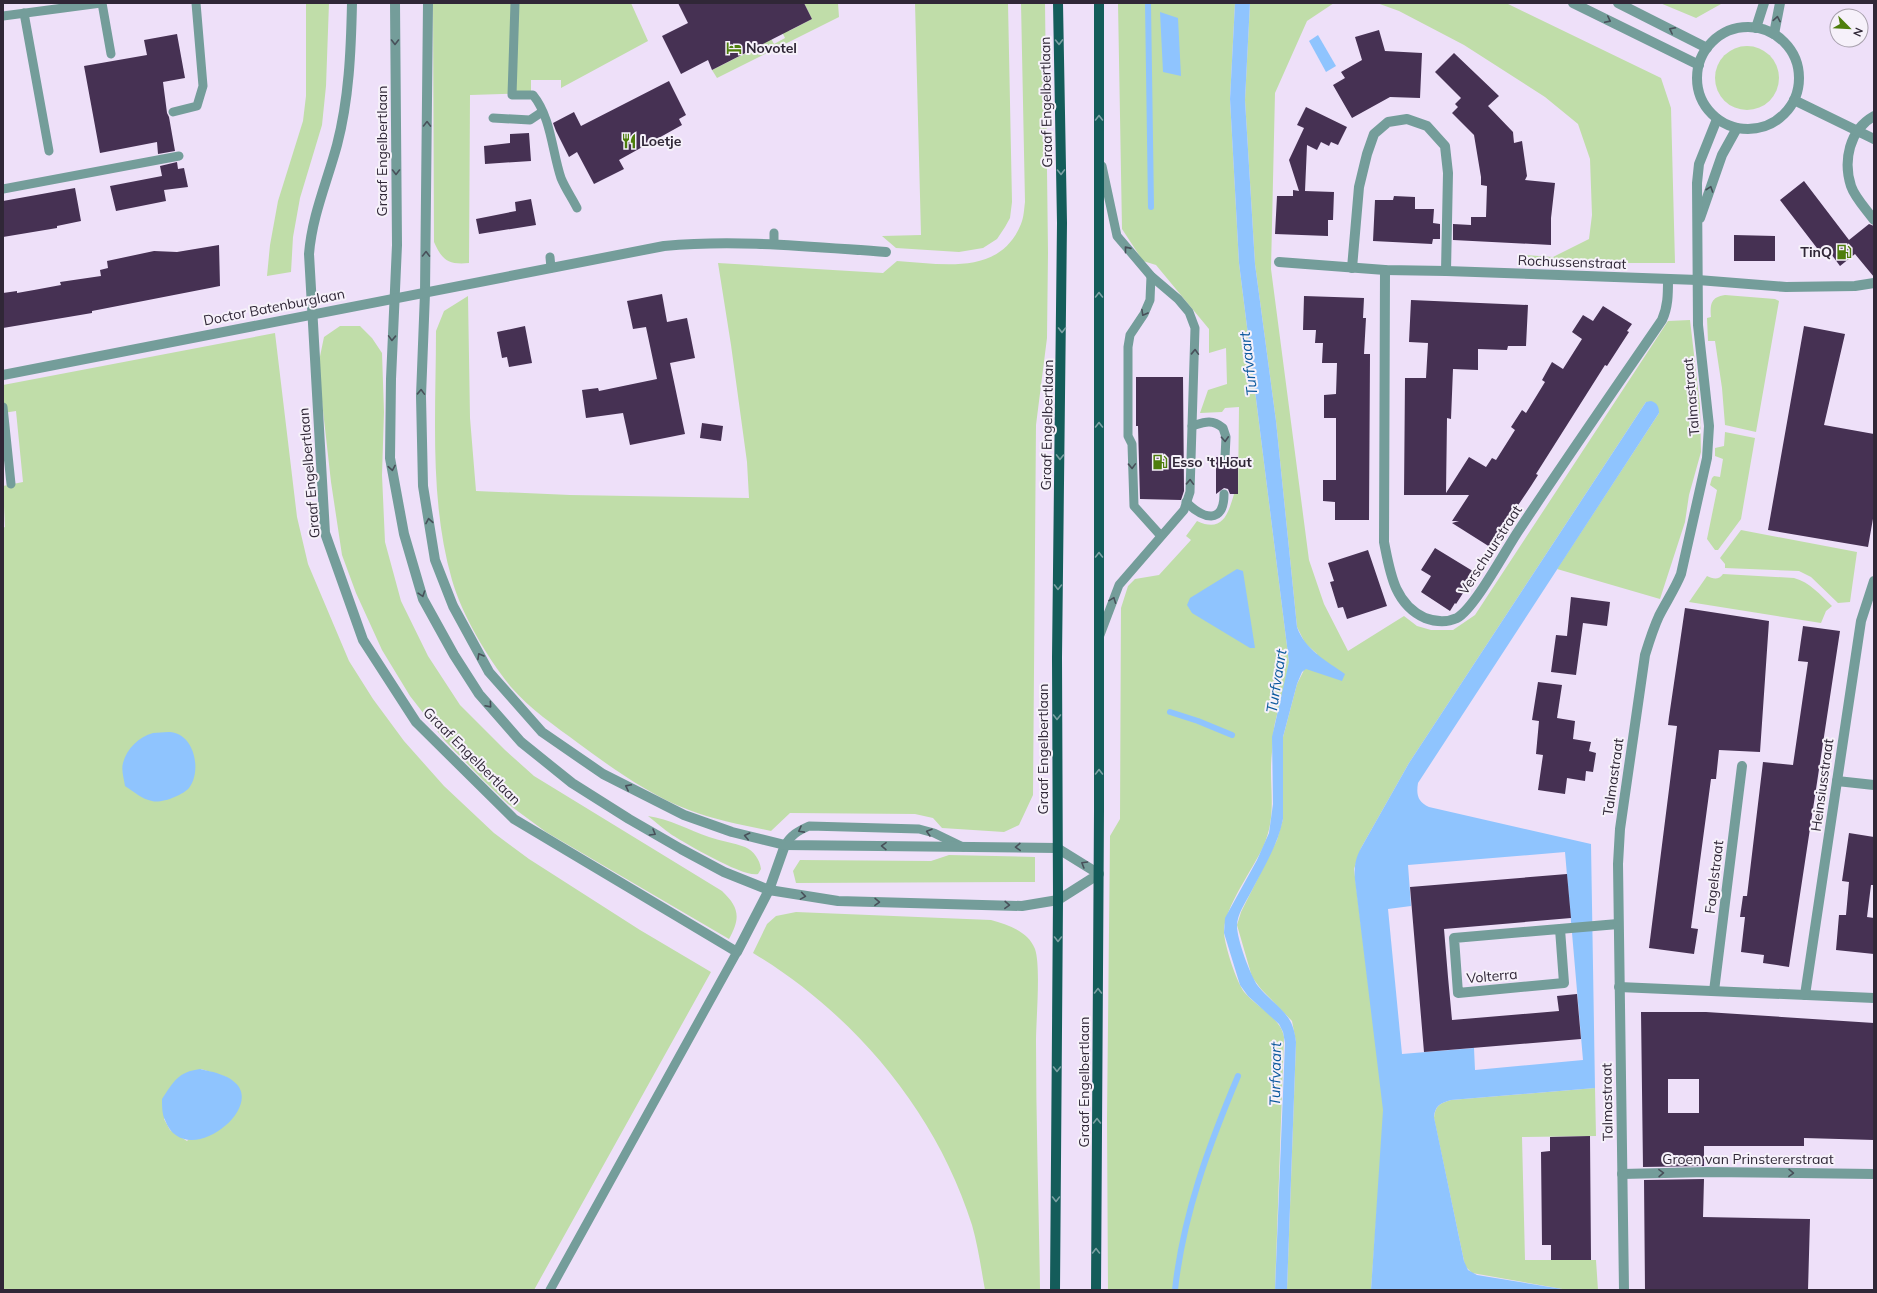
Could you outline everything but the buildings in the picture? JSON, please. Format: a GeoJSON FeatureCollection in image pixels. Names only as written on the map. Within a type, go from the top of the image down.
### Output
{"type":"FeatureCollection","features":[{"type":"Feature","properties":{"kind":"main road","name":"Graaf Engelbertlaan"},"geometry":{"type":"LineString","coordinates":[[1055,1290],[1062,231],[1058,3]]}},
{"type":"Feature","properties":{"kind":"main road","name":"Graaf Engelbertlaan"},"geometry":{"type":"LineString","coordinates":[[1096,1290],[1099,874],[1099,3]]}},
{"type":"Feature","properties":{"kind":"street","name":"Graaf Engelbertlaan"},"geometry":{"type":"LineString","coordinates":[[352,3],[350,68],[344,113],[337,145],[311,231],[309,254],[325,533],[363,640],[416,722],[514,819],[737,952]]}},
{"type":"Feature","properties":{"kind":"street","name":"Graaf Engelbertlaan"},"geometry":{"type":"LineString","coordinates":[[395,3],[397,245],[390,380],[390,458],[404,534],[423,599],[454,655],[479,694],[521,742],[572,784],[629,819],[724,872],[769,890],[838,901],[1022,906],[1058,900],[1099,874]]}},
{"type":"Feature","properties":{"kind":"street"},"geometry":{"type":"LineString","coordinates":[[428,3],[426,293],[421,396],[422,486],[435,560],[452,606],[489,672],[542,732],[603,774],[684,815],[732,832],[785,845],[1057,848],[1099,874]]}},
{"type":"Feature","properties":{"kind":"street"},"geometry":{"type":"LineString","coordinates":[[1573,3],[1699,65]]}},
{"type":"Feature","properties":{"kind":"street"},"geometry":{"type":"LineString","coordinates":[[1618,3],[1707,48]]}},
{"type":"Feature","properties":{"kind":"street"},"geometry":{"type":"LineString","coordinates":[[1756,28],[1764,3]]}},
{"type":"Feature","properties":{"kind":"street"},"geometry":{"type":"LineString","coordinates":[[1774,34],[1780,3]]}},
{"type":"Feature","properties":{"kind":"street"},"geometry":{"type":"LineString","coordinates":[[1742,27],[1756,28],[1774,34],[1785,43],[1792,52],[1798,66],[1799,81],[1794,100],[1783,116],[1763,127],[1750,129],[1737,128],[1717,119],[1703,104],[1699,94],[1697,80],[1699,65],[1707,48],[1716,38],[1728,31],[1742,27]]}},
{"type":"Feature","properties":{"kind":"street"},"geometry":{"type":"LineString","coordinates":[[1794,100],[1874,139]]}},
{"type":"Feature","properties":{"kind":"street"},"geometry":{"type":"LineString","coordinates":[[1874,116],[1865,121],[1850,144],[1847,168],[1852,188],[1874,220]]}},
{"type":"Feature","properties":{"kind":"street"},"geometry":{"type":"LineString","coordinates":[[1352,268],[1360,187],[1367,154],[1374,134],[1388,122],[1408,118],[1427,126],[1445,146],[1448,173],[1446,270]]}},
{"type":"Feature","properties":{"kind":"street"},"geometry":{"type":"LineString","coordinates":[[1698,280],[1697,183],[1699,164],[1717,119]]}},
{"type":"Feature","properties":{"kind":"street"},"geometry":{"type":"LineString","coordinates":[[1698,226],[1722,155],[1737,128]]}},
{"type":"Feature","properties":{"kind":"street","name":"Doctor Batenburglaan"},"geometry":{"type":"LineString","coordinates":[[3,375],[312,313],[426,293],[664,246],[697,243],[774,244],[886,252]]}},
{"type":"Feature","properties":{"kind":"street","name":"Rochussenstraat"},"geometry":{"type":"LineString","coordinates":[[1279,262],[1385,270],[1446,270],[1698,280],[1786,287],[1855,286],[1874,283]]}},
{"type":"Feature","properties":{"kind":"street","name":"Verschuurstraat"},"geometry":{"type":"LineString","coordinates":[[1385,270],[1384,542],[1391,578],[1402,600],[1415,613],[1444,623],[1458,618],[1470,606],[1523,524],[1662,320],[1667,304],[1668,280]]}},
{"type":"Feature","properties":{"kind":"street","name":"Talmastraat"},"geometry":{"type":"LineString","coordinates":[[1624,1290],[1618,924],[1618,864],[1620,829],[1645,655],[1650,636],[1669,598],[1676,588],[1681,574],[1707,458],[1709,418],[1698,325],[1698,280]]}},
{"type":"Feature","properties":{"kind":"street","name":"Heinsiusstraat"},"geometry":{"type":"LineString","coordinates":[[1805,995],[1861,621],[1874,581]]}},
{"type":"Feature","properties":{"kind":"street","name":"Fagelstraat"},"geometry":{"type":"LineString","coordinates":[[1714,991],[1742,766]]}},
{"type":"Feature","properties":{"kind":"street"},"geometry":{"type":"LineString","coordinates":[[1837,780],[1874,785]]}},
{"type":"Feature","properties":{"kind":"street"},"geometry":{"type":"LineString","coordinates":[[737,952],[769,890],[785,845]]}},
{"type":"Feature","properties":{"kind":"street","name":"Volterra"},"geometry":{"type":"LineString","coordinates":[[1560,929],[1564,983],[1458,993],[1454,938],[1618,924]]}},
{"type":"Feature","properties":{"kind":"street"},"geometry":{"type":"LineString","coordinates":[[1619,987],[1874,998]]}},
{"type":"Feature","properties":{"kind":"street","name":"Groen van Prinstererstraat"},"geometry":{"type":"LineString","coordinates":[[1622,1174],[1707,1172],[1874,1174]]}},
{"type":"Feature","properties":{"kind":"lane"},"geometry":{"type":"LineString","coordinates":[[3,16],[102,3],[111,54]]}},
{"type":"Feature","properties":{"kind":"lane"},"geometry":{"type":"LineString","coordinates":[[173,112],[197,106],[203,86],[196,3]]}},
{"type":"Feature","properties":{"kind":"lane"},"geometry":{"type":"LineString","coordinates":[[515,3],[512,95],[533,95],[542,112],[562,179],[577,208]]}},
{"type":"Feature","properties":{"kind":"lane"},"geometry":{"type":"LineString","coordinates":[[24,13],[49,151]]}},
{"type":"Feature","properties":{"kind":"lane"},"geometry":{"type":"LineString","coordinates":[[494,118],[530,120],[542,112]]}},
{"type":"Feature","properties":{"kind":"lane"},"geometry":{"type":"LineString","coordinates":[[3,189],[178,156]]}},
{"type":"Feature","properties":{"kind":"lane","name":"Graaf Engelbertlaan"},"geometry":{"type":"LineString","coordinates":[[1099,636],[1119,585],[1184,510],[1190,492],[1195,328],[1188,312],[1178,299],[1151,276],[1117,236],[1100,157]]}},
{"type":"Feature","properties":{"kind":"lane"},"geometry":{"type":"LineString","coordinates":[[774,233],[774,244]]}},
{"type":"Feature","properties":{"kind":"lane"},"geometry":{"type":"LineString","coordinates":[[550,257],[551,268]]}},
{"type":"Feature","properties":{"kind":"lane"},"geometry":{"type":"LineString","coordinates":[[1151,276],[1150,300],[1144,314],[1130,335],[1128,347],[1128,436],[1132,444],[1134,506],[1161,536]]}},
{"type":"Feature","properties":{"kind":"lane"},"geometry":{"type":"LineString","coordinates":[[3,407],[11,484]]}},
{"type":"Feature","properties":{"kind":"lane"},"geometry":{"type":"LineString","coordinates":[[1192,426],[1207,421],[1216,422],[1223,428],[1226,437],[1225,457]]}},
{"type":"Feature","properties":{"kind":"lane"},"geometry":{"type":"LineString","coordinates":[[1186,502],[1200,514],[1209,517],[1216,515],[1222,510],[1224,494]]}},
{"type":"Feature","properties":{"kind":"lane"},"geometry":{"type":"LineString","coordinates":[[785,845],[798,831],[809,826],[919,829],[934,832],[965,847]]}},
{"type":"Feature","properties":{"kind":"lane"},"geometry":{"type":"LineString","coordinates":[[550,1290],[737,952]]}},
{"type":"Feature","properties":{"kind":"green space"},"geometry":{"type":"Polygon","coordinates":[[[306,3],[329,3],[326,86],[322,125],[300,198],[293,237],[291,272],[267,276],[270,245],[278,201],[303,121],[306,96],[306,3]]]}},
{"type":"Feature","properties":{"kind":"green space"},"geometry":{"type":"Polygon","coordinates":[[[433,3],[631,3],[648,41],[561,88],[561,80],[531,80],[531,93],[470,95],[469,263],[456,263],[447,260],[440,253],[434,242],[433,3]]]}},
{"type":"Feature","properties":{"kind":"green space"},"geometry":{"type":"Polygon","coordinates":[[[804,3],[838,3],[839,17],[717,78],[712,70],[764,44],[754,24],[761,20],[774,44],[785,38],[773,14],[789,31],[812,19],[804,3]]]}},
{"type":"Feature","properties":{"kind":"green space"},"geometry":{"type":"Polygon","coordinates":[[[915,3],[1008,3],[1012,202],[1010,218],[1005,227],[997,239],[983,248],[959,252],[896,248],[882,236],[921,235],[915,3]]]}},
{"type":"Feature","properties":{"kind":"green space"},"geometry":{"type":"Polygon","coordinates":[[[1021,3],[1045,3],[1048,253],[1047,338],[1036,425],[1033,795],[1019,825],[1004,832],[942,828],[933,818],[915,814],[790,813],[771,831],[709,817],[674,804],[645,789],[618,771],[552,724],[526,703],[511,687],[493,663],[462,608],[452,580],[445,550],[440,519],[435,456],[436,331],[444,311],[468,296],[470,418],[476,491],[570,495],[749,498],[747,462],[718,263],[883,273],[897,261],[951,264],[968,263],[985,259],[999,252],[1012,241],[1021,224],[1025,202],[1021,3]]]}},
{"type":"Feature","properties":{"kind":"green space"},"geometry":{"type":"Polygon","coordinates":[[[1118,3],[1235,3],[1230,99],[1239,263],[1289,662],[1287,677],[1274,731],[1271,764],[1271,821],[1264,845],[1228,912],[1224,933],[1226,946],[1238,981],[1242,988],[1250,998],[1274,1018],[1282,1030],[1284,1037],[1275,1290],[1108,1290],[1107,1119],[1110,836],[1120,819],[1121,608],[1128,586],[1135,579],[1159,575],[1191,540],[1186,536],[1197,521],[1212,525],[1223,520],[1226,515],[1234,494],[1238,494],[1239,407],[1225,408],[1222,412],[1200,413],[1208,390],[1227,384],[1226,348],[1209,353],[1209,329],[1156,265],[1143,261],[1122,229],[1118,3]]]}},
{"type":"Feature","properties":{"kind":"green space"},"geometry":{"type":"Polygon","coordinates":[[[1250,3],[1334,3],[1307,21],[1275,93],[1271,269],[1309,560],[1324,604],[1348,651],[1404,616],[1417,626],[1431,630],[1453,630],[1475,615],[1668,321],[1690,320],[1700,406],[1701,452],[1689,495],[1685,522],[1660,599],[1557,569],[1659,413],[1646,402],[1409,763],[1361,848],[1354,869],[1383,1101],[1383,1128],[1371,1290],[1287,1290],[1296,1042],[1292,1021],[1261,989],[1252,977],[1237,925],[1241,912],[1277,840],[1283,819],[1283,737],[1297,684],[1304,670],[1317,654],[1305,643],[1297,627],[1276,421],[1255,264],[1245,100],[1250,3]]]}},
{"type":"Feature","properties":{"kind":"green space"},"geometry":{"type":"Polygon","coordinates":[[[1377,3],[1506,3],[1661,78],[1671,108],[1675,263],[1525,263],[1525,255],[1553,257],[1589,239],[1592,215],[1590,159],[1578,124],[1545,97],[1464,45],[1399,11],[1377,3]]]}},
{"type":"Feature","properties":{"kind":"green space"},"geometry":{"type":"Polygon","coordinates":[[[1660,3],[1726,3],[1721,4],[1696,18],[1660,3]]]}},
{"type":"Feature","properties":{"kind":"green space"},"geometry":{"type":"Polygon","coordinates":[[[1747,46],[1765,52],[1773,60],[1779,78],[1773,96],[1765,104],[1747,110],[1729,104],[1721,96],[1715,78],[1721,60],[1729,52],[1747,46]]]}},
{"type":"Feature","properties":{"kind":"green space"},"geometry":{"type":"Polygon","coordinates":[[[1725,295],[1775,299],[1779,301],[1756,432],[1725,425],[1722,388],[1715,341],[1708,341],[1707,318],[1711,317],[1711,305],[1714,299],[1725,295]]]}},
{"type":"Feature","properties":{"kind":"green space"},"geometry":{"type":"Polygon","coordinates":[[[340,326],[360,326],[372,338],[382,353],[384,412],[382,475],[385,542],[401,601],[428,656],[460,705],[505,750],[534,776],[722,891],[732,902],[737,919],[729,939],[546,832],[508,804],[445,741],[410,696],[382,650],[356,593],[342,555],[331,482],[318,366],[324,337],[340,326]]]}},
{"type":"Feature","properties":{"kind":"green space"},"geometry":{"type":"Polygon","coordinates":[[[275,333],[297,517],[308,564],[349,661],[373,699],[404,741],[444,786],[494,833],[529,859],[640,930],[711,972],[534,1290],[3,1290],[3,528],[5,527],[3,486],[23,482],[16,411],[3,413],[3,385],[275,333]],[[201,1069],[164,1119],[170,1130],[187,1141],[239,1088],[226,1077],[201,1069]]]}},
{"type":"Feature","properties":{"kind":"green space"},"geometry":{"type":"Polygon","coordinates":[[[1725,432],[1755,438],[1741,519],[1718,550],[1715,550],[1707,539],[1717,490],[1710,485],[1714,476],[1720,477],[1723,459],[1715,456],[1715,448],[1724,446],[1725,432]]]}},
{"type":"Feature","properties":{"kind":"green space"},"geometry":{"type":"Polygon","coordinates":[[[1741,530],[1857,552],[1850,602],[1838,603],[1811,577],[1799,571],[1725,568],[1725,564],[1720,558],[1741,530]]]}},
{"type":"Feature","properties":{"kind":"green space"},"geometry":{"type":"Polygon","coordinates":[[[1723,574],[1794,578],[1810,586],[1832,606],[1826,611],[1821,623],[1689,602],[1707,576],[1716,578],[1723,574]]]}},
{"type":"Feature","properties":{"kind":"green space"},"geometry":{"type":"Polygon","coordinates":[[[648,816],[656,817],[709,837],[745,847],[756,856],[761,869],[758,874],[751,874],[729,866],[672,835],[648,816]]]}},
{"type":"Feature","properties":{"kind":"green space"},"geometry":{"type":"Polygon","coordinates":[[[949,855],[1035,857],[1035,882],[796,883],[793,871],[800,860],[931,861],[949,855]]]}},
{"type":"Feature","properties":{"kind":"green space"},"geometry":{"type":"Polygon","coordinates":[[[796,912],[991,920],[1017,930],[1032,943],[1037,957],[1038,968],[1036,1072],[1040,1290],[985,1290],[972,1225],[956,1183],[937,1143],[914,1105],[887,1069],[857,1036],[825,1005],[790,978],[753,953],[767,924],[776,916],[796,912]]]}},
{"type":"Feature","properties":{"kind":"green space"},"geometry":{"type":"Polygon","coordinates":[[[1595,1088],[1596,1136],[1522,1137],[1525,1260],[1596,1260],[1598,1290],[1568,1290],[1472,1273],[1465,1266],[1434,1118],[1437,1108],[1444,1102],[1451,1100],[1595,1088]]]}},
{"type":"Feature","properties":{"kind":"water"},"geometry":{"type":"Polygon","coordinates":[[[1235,3],[1250,3],[1245,100],[1255,264],[1276,421],[1297,627],[1305,642],[1311,649],[1345,674],[1342,681],[1306,669],[1302,672],[1297,684],[1283,737],[1283,819],[1281,829],[1270,857],[1242,908],[1237,922],[1239,939],[1251,974],[1258,986],[1287,1016],[1291,1023],[1296,1042],[1287,1290],[1275,1290],[1285,1043],[1283,1032],[1279,1024],[1248,996],[1240,985],[1224,933],[1225,918],[1257,860],[1269,833],[1273,804],[1272,737],[1289,662],[1239,263],[1230,99],[1235,3]]]}},
{"type":"Feature","properties":{"kind":"water"},"geometry":{"type":"Polygon","coordinates":[[[1160,12],[1178,18],[1181,76],[1163,72],[1160,12]]]}},
{"type":"Feature","properties":{"kind":"water"},"geometry":{"type":"Polygon","coordinates":[[[1318,35],[1336,66],[1326,72],[1309,41],[1318,35]]]}},
{"type":"Feature","properties":{"kind":"water"},"geometry":{"type":"Polygon","coordinates":[[[1651,401],[1656,404],[1659,413],[1418,783],[1417,787],[1420,800],[1429,807],[1591,844],[1595,1088],[1451,1100],[1444,1102],[1437,1108],[1434,1117],[1464,1261],[1468,1270],[1477,1275],[1568,1290],[1371,1290],[1383,1110],[1355,880],[1357,856],[1409,763],[1646,402],[1651,401]],[[1565,852],[1408,865],[1411,906],[1388,909],[1402,1054],[1474,1048],[1475,1070],[1583,1060],[1565,852]]]}},
{"type":"Feature","properties":{"kind":"water"},"geometry":{"type":"Polygon","coordinates":[[[1237,569],[1243,571],[1255,648],[1250,648],[1192,613],[1187,605],[1190,598],[1237,569]]]}},
{"type":"Feature","properties":{"kind":"water"},"geometry":{"type":"Polygon","coordinates":[[[173,732],[182,736],[192,749],[195,766],[193,782],[186,791],[177,796],[156,802],[145,799],[125,786],[122,772],[122,766],[127,753],[134,744],[143,737],[153,733],[173,732]]]}},
{"type":"Feature","properties":{"kind":"water"},"geometry":{"type":"Polygon","coordinates":[[[200,1069],[227,1077],[236,1083],[239,1087],[242,1099],[238,1111],[228,1123],[216,1133],[201,1139],[187,1140],[174,1134],[165,1120],[162,1099],[177,1078],[186,1072],[200,1069]]]}},
{"type":"Feature","properties":{"kind":"waterway"},"geometry":{"type":"LineString","coordinates":[[1148,3],[1151,207]]}},
{"type":"Feature","properties":{"kind":"waterway"},"geometry":{"type":"LineString","coordinates":[[1170,712],[1198,721],[1232,735]]}},
{"type":"Feature","properties":{"kind":"waterway"},"geometry":{"type":"LineString","coordinates":[[1175,1290],[1184,1235],[1191,1208],[1207,1154],[1238,1076]]}},
{"type":"Feature","properties":{"kind":"place","name":"Novotel"},"geometry":{"type":"Point","coordinates":[734,48]}},
{"type":"Feature","properties":{"kind":"place","name":"Loetje"},"geometry":{"type":"Point","coordinates":[629,141]}},
{"type":"Feature","properties":{"kind":"place","name":"TinQ"},"geometry":{"type":"Point","coordinates":[1844,252]}},
{"type":"Feature","properties":{"kind":"place","name":"Esso 't Hout"},"geometry":{"type":"Point","coordinates":[1160,462]}},
{"type":"Feature","properties":{"kind":"water label","name":"Turfvaart"},"geometry":{"type":"Point","coordinates":[1248,364]}},
{"type":"Feature","properties":{"kind":"water label","name":"Turfvaart"},"geometry":{"type":"Point","coordinates":[1276,681]}},
{"type":"Feature","properties":{"kind":"water label","name":"Turfvaart"},"geometry":{"type":"Point","coordinates":[1275,1074]}}]}
